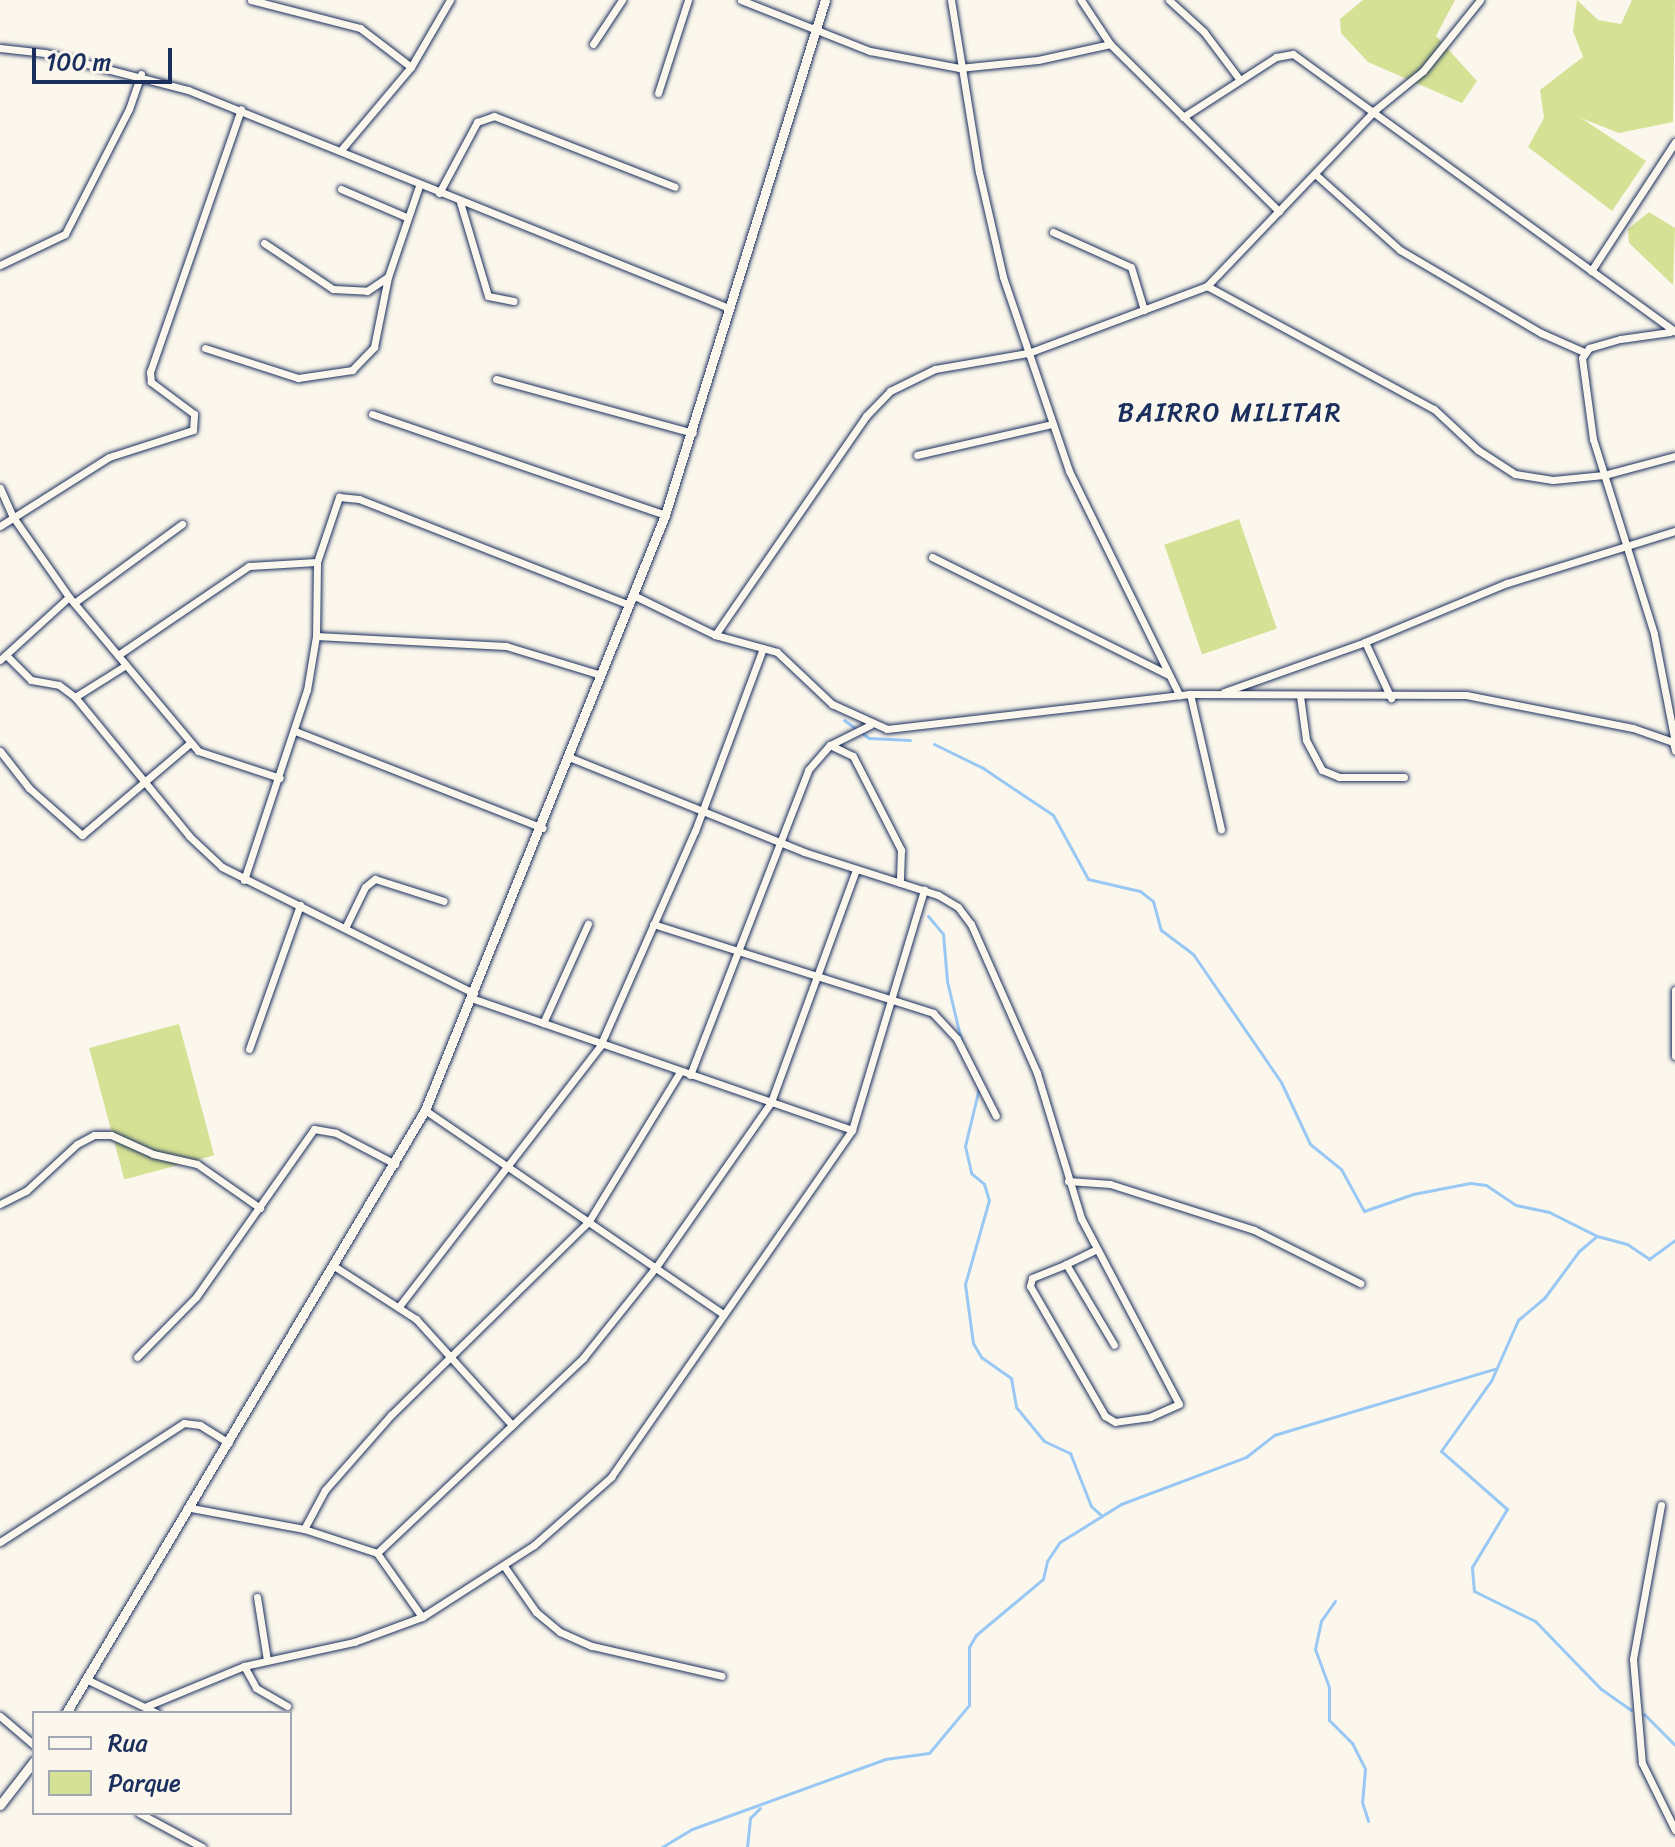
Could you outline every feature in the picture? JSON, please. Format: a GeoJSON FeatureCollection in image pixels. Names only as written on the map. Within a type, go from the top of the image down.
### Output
{"type":"FeatureCollection","features":[{"type":"Feature","properties":{"kind":"street"},"geometry":{"type":"LineString","coordinates":[[251,0],[348,23],[411,67]]}},
{"type":"Feature","properties":{"kind":"street"},"geometry":{"type":"LineString","coordinates":[[341,150],[411,67],[450,0]]}},
{"type":"Feature","properties":{"kind":"street"},"geometry":{"type":"LineString","coordinates":[[593,44],[622,0]]}},
{"type":"Feature","properties":{"kind":"street"},"geometry":{"type":"LineString","coordinates":[[658,93],[688,0]]}},
{"type":"Feature","properties":{"kind":"street"},"geometry":{"type":"LineString","coordinates":[[741,0],[815,32],[894,58],[959,68],[1038,60],[1110,44]]}},
{"type":"Feature","properties":{"kind":"street"},"geometry":{"type":"LineString","coordinates":[[67,1711],[191,1508],[425,1110],[543,829],[665,515],[693,433],[825,0]]}},
{"type":"Feature","properties":{"kind":"street"},"geometry":{"type":"LineString","coordinates":[[951,0],[959,68],[989,226],[1028,353],[1052,424],[1092,523],[1179,695]]}},
{"type":"Feature","properties":{"kind":"street"},"geometry":{"type":"LineString","coordinates":[[1081,0],[1110,44],[1279,211]]}},
{"type":"Feature","properties":{"kind":"street"},"geometry":{"type":"LineString","coordinates":[[1169,0],[1204,32],[1240,80]]}},
{"type":"Feature","properties":{"kind":"street"},"geometry":{"type":"LineString","coordinates":[[715,635],[877,403],[903,382],[935,369],[1028,353],[1207,286],[1375,110],[1423,71],[1480,0]]}},
{"type":"Feature","properties":{"kind":"street"},"geometry":{"type":"LineString","coordinates":[[0,48],[141,74],[241,109],[419,186],[729,308]]}},
{"type":"Feature","properties":{"kind":"street"},"geometry":{"type":"LineString","coordinates":[[1183,117],[1276,57],[1293,54],[1375,110],[1673,332]]}},
{"type":"Feature","properties":{"kind":"street"},"geometry":{"type":"LineString","coordinates":[[0,265],[65,234],[129,109],[141,74]]}},
{"type":"Feature","properties":{"kind":"street"},"geometry":{"type":"LineString","coordinates":[[0,526],[109,457],[193,430],[194,414],[151,382],[150,372],[241,109]]}},
{"type":"Feature","properties":{"kind":"street"},"geometry":{"type":"LineString","coordinates":[[439,193],[477,122],[494,116],[675,187]]}},
{"type":"Feature","properties":{"kind":"street"},"geometry":{"type":"LineString","coordinates":[[1591,271],[1675,142]]}},
{"type":"Feature","properties":{"kind":"street"},"geometry":{"type":"LineString","coordinates":[[1315,174],[1400,250],[1541,333],[1584,352],[1620,339],[1673,332]]}},
{"type":"Feature","properties":{"kind":"street"},"geometry":{"type":"LineString","coordinates":[[205,348],[298,378],[352,370],[374,347],[384,320],[388,277],[419,186]]}},
{"type":"Feature","properties":{"kind":"street"},"geometry":{"type":"LineString","coordinates":[[341,189],[406,217]]}},
{"type":"Feature","properties":{"kind":"street"},"geometry":{"type":"LineString","coordinates":[[460,202],[488,296],[514,301]]}},
{"type":"Feature","properties":{"kind":"street"},"geometry":{"type":"LineString","coordinates":[[1053,232],[1131,267],[1144,310]]}},
{"type":"Feature","properties":{"kind":"street"},"geometry":{"type":"LineString","coordinates":[[264,243],[333,289],[358,294],[388,277]]}},
{"type":"Feature","properties":{"kind":"street"},"geometry":{"type":"LineString","coordinates":[[1207,286],[1434,409],[1478,450],[1515,474],[1553,480],[1604,475],[1675,456]]}},
{"type":"Feature","properties":{"kind":"street"},"geometry":{"type":"LineString","coordinates":[[1584,352],[1593,439],[1658,648],[1675,751]]}},
{"type":"Feature","properties":{"kind":"street"},"geometry":{"type":"LineString","coordinates":[[496,379],[693,433]]}},
{"type":"Feature","properties":{"kind":"street"},"geometry":{"type":"LineString","coordinates":[[372,414],[665,515]]}},
{"type":"Feature","properties":{"kind":"street"},"geometry":{"type":"LineString","coordinates":[[917,455],[1052,424]]}},
{"type":"Feature","properties":{"kind":"street"},"geometry":{"type":"LineString","coordinates":[[0,488],[13,517],[72,600],[190,743],[208,758],[280,778]]}},
{"type":"Feature","properties":{"kind":"street"},"geometry":{"type":"LineString","coordinates":[[244,880],[295,731],[316,636],[317,562],[334,501],[348,496],[629,605]]}},
{"type":"Feature","properties":{"kind":"street"},"geometry":{"type":"LineString","coordinates":[[182,524],[72,600],[3,657],[31,680],[59,685],[75,697],[205,854],[244,880],[346,926],[475,996],[600,1046],[852,1130]]}},
{"type":"Feature","properties":{"kind":"street"},"geometry":{"type":"LineString","coordinates":[[1218,695],[1365,642],[1507,583],[1675,531]]}},
{"type":"Feature","properties":{"kind":"street"},"geometry":{"type":"LineString","coordinates":[[932,557],[1168,675]]}},
{"type":"Feature","properties":{"kind":"street"},"geometry":{"type":"LineString","coordinates":[[118,655],[249,566],[317,562]]}},
{"type":"Feature","properties":{"kind":"street"},"geometry":{"type":"LineString","coordinates":[[633,595],[715,635],[787,658],[832,704],[870,724],[901,730],[1190,694],[1493,698],[1674,742]]}},
{"type":"Feature","properties":{"kind":"street"},"geometry":{"type":"LineString","coordinates":[[316,636],[506,646],[601,675]]}},
{"type":"Feature","properties":{"kind":"street"},"geometry":{"type":"LineString","coordinates":[[1365,642],[1391,698]]}},
{"type":"Feature","properties":{"kind":"street"},"geometry":{"type":"LineString","coordinates":[[400,1305],[506,1163],[600,1046],[628,992],[653,924],[703,808],[763,648]]}},
{"type":"Feature","properties":{"kind":"street"},"geometry":{"type":"LineString","coordinates":[[75,697],[126,665]]}},
{"type":"Feature","properties":{"kind":"street"},"geometry":{"type":"LineString","coordinates":[[1190,694],[1221,829]]}},
{"type":"Feature","properties":{"kind":"street"},"geometry":{"type":"LineString","coordinates":[[1300,696],[1306,740],[1322,770],[1339,777],[1404,777]]}},
{"type":"Feature","properties":{"kind":"street"},"geometry":{"type":"LineString","coordinates":[[690,1075],[808,770],[830,745],[870,724]]}},
{"type":"Feature","properties":{"kind":"street"},"geometry":{"type":"LineString","coordinates":[[295,731],[543,829]]}},
{"type":"Feature","properties":{"kind":"street"},"geometry":{"type":"LineString","coordinates":[[0,751],[45,804],[82,835],[190,743]]}},
{"type":"Feature","properties":{"kind":"street"},"geometry":{"type":"LineString","coordinates":[[830,745],[853,756],[901,850],[900,883]]}},
{"type":"Feature","properties":{"kind":"street"},"geometry":{"type":"LineString","coordinates":[[569,757],[703,808],[855,872],[924,890],[949,900],[971,924],[1037,1073],[1068,1181],[1097,1249],[1179,1404],[1174,1407],[1115,1422],[1101,1411],[1030,1283],[1097,1249]]}},
{"type":"Feature","properties":{"kind":"street"},"geometry":{"type":"LineString","coordinates":[[377,1553],[593,1348],[656,1267],[771,1102],[855,872]]}},
{"type":"Feature","properties":{"kind":"street"},"geometry":{"type":"LineString","coordinates":[[346,926],[365,887],[375,879],[444,901]]}},
{"type":"Feature","properties":{"kind":"street"},"geometry":{"type":"LineString","coordinates":[[147,1706],[244,1666],[354,1642],[422,1617],[504,1566],[566,1521],[611,1477],[690,1369],[723,1314],[852,1130],[894,999],[924,890]]}},
{"type":"Feature","properties":{"kind":"street"},"geometry":{"type":"LineString","coordinates":[[249,1049],[300,905]]}},
{"type":"Feature","properties":{"kind":"street"},"geometry":{"type":"LineString","coordinates":[[543,1023],[588,924]]}},
{"type":"Feature","properties":{"kind":"street"},"geometry":{"type":"LineString","coordinates":[[653,924],[817,979],[914,1004],[946,1023],[978,1072],[996,1116]]}},
{"type":"Feature","properties":{"kind":"street"},"geometry":{"type":"LineString","coordinates":[[1675,990],[1675,1056]]}},
{"type":"Feature","properties":{"kind":"street"},"geometry":{"type":"LineString","coordinates":[[304,1529],[333,1480],[452,1355],[589,1221],[680,1072]]}},
{"type":"Feature","properties":{"kind":"street"},"geometry":{"type":"LineString","coordinates":[[425,1110],[723,1314]]}},
{"type":"Feature","properties":{"kind":"street"},"geometry":{"type":"LineString","coordinates":[[137,1357],[196,1297],[314,1129],[336,1133],[395,1164]]}},
{"type":"Feature","properties":{"kind":"street"},"geometry":{"type":"LineString","coordinates":[[0,1204],[26,1191],[77,1144],[94,1135],[111,1135],[153,1154],[197,1164],[260,1208]]}},
{"type":"Feature","properties":{"kind":"street"},"geometry":{"type":"LineString","coordinates":[[1068,1181],[1110,1184],[1254,1230],[1360,1283]]}},
{"type":"Feature","properties":{"kind":"street"},"geometry":{"type":"LineString","coordinates":[[1066,1264],[1114,1345]]}},
{"type":"Feature","properties":{"kind":"street"},"geometry":{"type":"LineString","coordinates":[[334,1266],[400,1305],[452,1355],[512,1425]]}},
{"type":"Feature","properties":{"kind":"street"},"geometry":{"type":"LineString","coordinates":[[0,1542],[184,1423],[200,1425],[229,1443]]}},
{"type":"Feature","properties":{"kind":"street"},"geometry":{"type":"LineString","coordinates":[[1661,1505],[1633,1659],[1642,1763],[1675,1830]]}},
{"type":"Feature","properties":{"kind":"street"},"geometry":{"type":"LineString","coordinates":[[191,1508],[304,1529],[377,1553],[422,1617]]}},
{"type":"Feature","properties":{"kind":"street"},"geometry":{"type":"LineString","coordinates":[[504,1566],[536,1612],[560,1632],[592,1646],[722,1676]]}},
{"type":"Feature","properties":{"kind":"street"},"geometry":{"type":"LineString","coordinates":[[257,1597],[267,1660]]}},
{"type":"Feature","properties":{"kind":"street"},"geometry":{"type":"LineString","coordinates":[[244,1666],[256,1688],[287,1706]]}},
{"type":"Feature","properties":{"kind":"street"},"geometry":{"type":"LineString","coordinates":[[88,1680],[154,1711]]}},
{"type":"Feature","properties":{"kind":"street"},"geometry":{"type":"LineString","coordinates":[[0,1716],[32,1743]]}},
{"type":"Feature","properties":{"kind":"street"},"geometry":{"type":"LineString","coordinates":[[0,1805],[32,1764]]}},
{"type":"Feature","properties":{"kind":"street"},"geometry":{"type":"LineString","coordinates":[[143,1815],[202,1847]]}},
{"type":"Feature","properties":{"kind":"green space"},"geometry":{"type":"Polygon","coordinates":[[[1363,0],[1455,0],[1436,36],[1477,81],[1462,103],[1368,62],[1341,33],[1340,19],[1363,0]]]}},
{"type":"Feature","properties":{"kind":"green space"},"geometry":{"type":"Polygon","coordinates":[[[1577,0],[1598,20],[1621,24],[1632,0],[1675,0],[1673,122],[1619,133],[1581,118],[1646,161],[1612,211],[1528,147],[1544,118],[1540,90],[1583,57],[1573,31],[1577,0]]]}},
{"type":"Feature","properties":{"kind":"green space"},"geometry":{"type":"Polygon","coordinates":[[[1649,212],[1675,228],[1673,285],[1629,243],[1628,229],[1649,212]]]}},
{"type":"Feature","properties":{"kind":"green space"},"geometry":{"type":"Polygon","coordinates":[[[1239,519],[1277,629],[1202,654],[1164,545],[1239,519]]]}},
{"type":"Feature","properties":{"kind":"green space"},"geometry":{"type":"Polygon","coordinates":[[[179,1024],[214,1155],[124,1179],[89,1048],[179,1024]]]}},
{"type":"Feature","properties":{"kind":"waterway"},"geometry":{"type":"LineString","coordinates":[[844,720],[869,738],[910,740]]}},
{"type":"Feature","properties":{"kind":"waterway"},"geometry":{"type":"LineString","coordinates":[[934,744],[983,768],[1053,815],[1088,879],[1140,891],[1153,901],[1161,930],[1193,954],[1281,1082],[1310,1144],[1341,1169],[1364,1211],[1413,1194],[1470,1183],[1486,1185],[1516,1205],[1549,1212],[1597,1236]]}},
{"type":"Feature","properties":{"kind":"waterway"},"geometry":{"type":"LineString","coordinates":[[928,916],[943,934],[947,981],[961,1040]]}},
{"type":"Feature","properties":{"kind":"waterway"},"geometry":{"type":"LineString","coordinates":[[979,1088],[965,1146],[971,1173],[984,1184],[989,1200],[965,1284],[973,1343],[981,1357],[1011,1378],[1016,1407],[1044,1441],[1070,1453],[1091,1506],[1102,1516]]}},
{"type":"Feature","properties":{"kind":"waterway"},"geometry":{"type":"LineString","coordinates":[[1631,1710],[1601,1689],[1535,1621],[1474,1591],[1472,1567],[1507,1509],[1441,1451],[1491,1381],[1518,1320],[1545,1297],[1579,1251],[1597,1236],[1627,1244],[1649,1259],[1675,1240]]}},
{"type":"Feature","properties":{"kind":"waterway"},"geometry":{"type":"LineString","coordinates":[[662,1847],[692,1829],[885,1759],[929,1753],[969,1705],[969,1647],[976,1635],[1043,1579],[1047,1561],[1060,1542],[1121,1504],[1246,1457],[1274,1435],[1494,1369]]}},
{"type":"Feature","properties":{"kind":"waterway"},"geometry":{"type":"LineString","coordinates":[[1335,1601],[1321,1621],[1315,1649],[1329,1687],[1329,1720],[1352,1743],[1365,1769],[1362,1802],[1368,1821]]}},
{"type":"Feature","properties":{"kind":"waterway"},"geometry":{"type":"LineString","coordinates":[[1644,1714],[1675,1745]]}},
{"type":"Feature","properties":{"kind":"waterway"},"geometry":{"type":"LineString","coordinates":[[747,1847],[750,1818],[760,1808]]}},
{"type":"Feature","properties":{"kind":"district","name":"BAIRRO MILITAR"},"geometry":{"type":"Point","coordinates":[1230,413]}}]}
